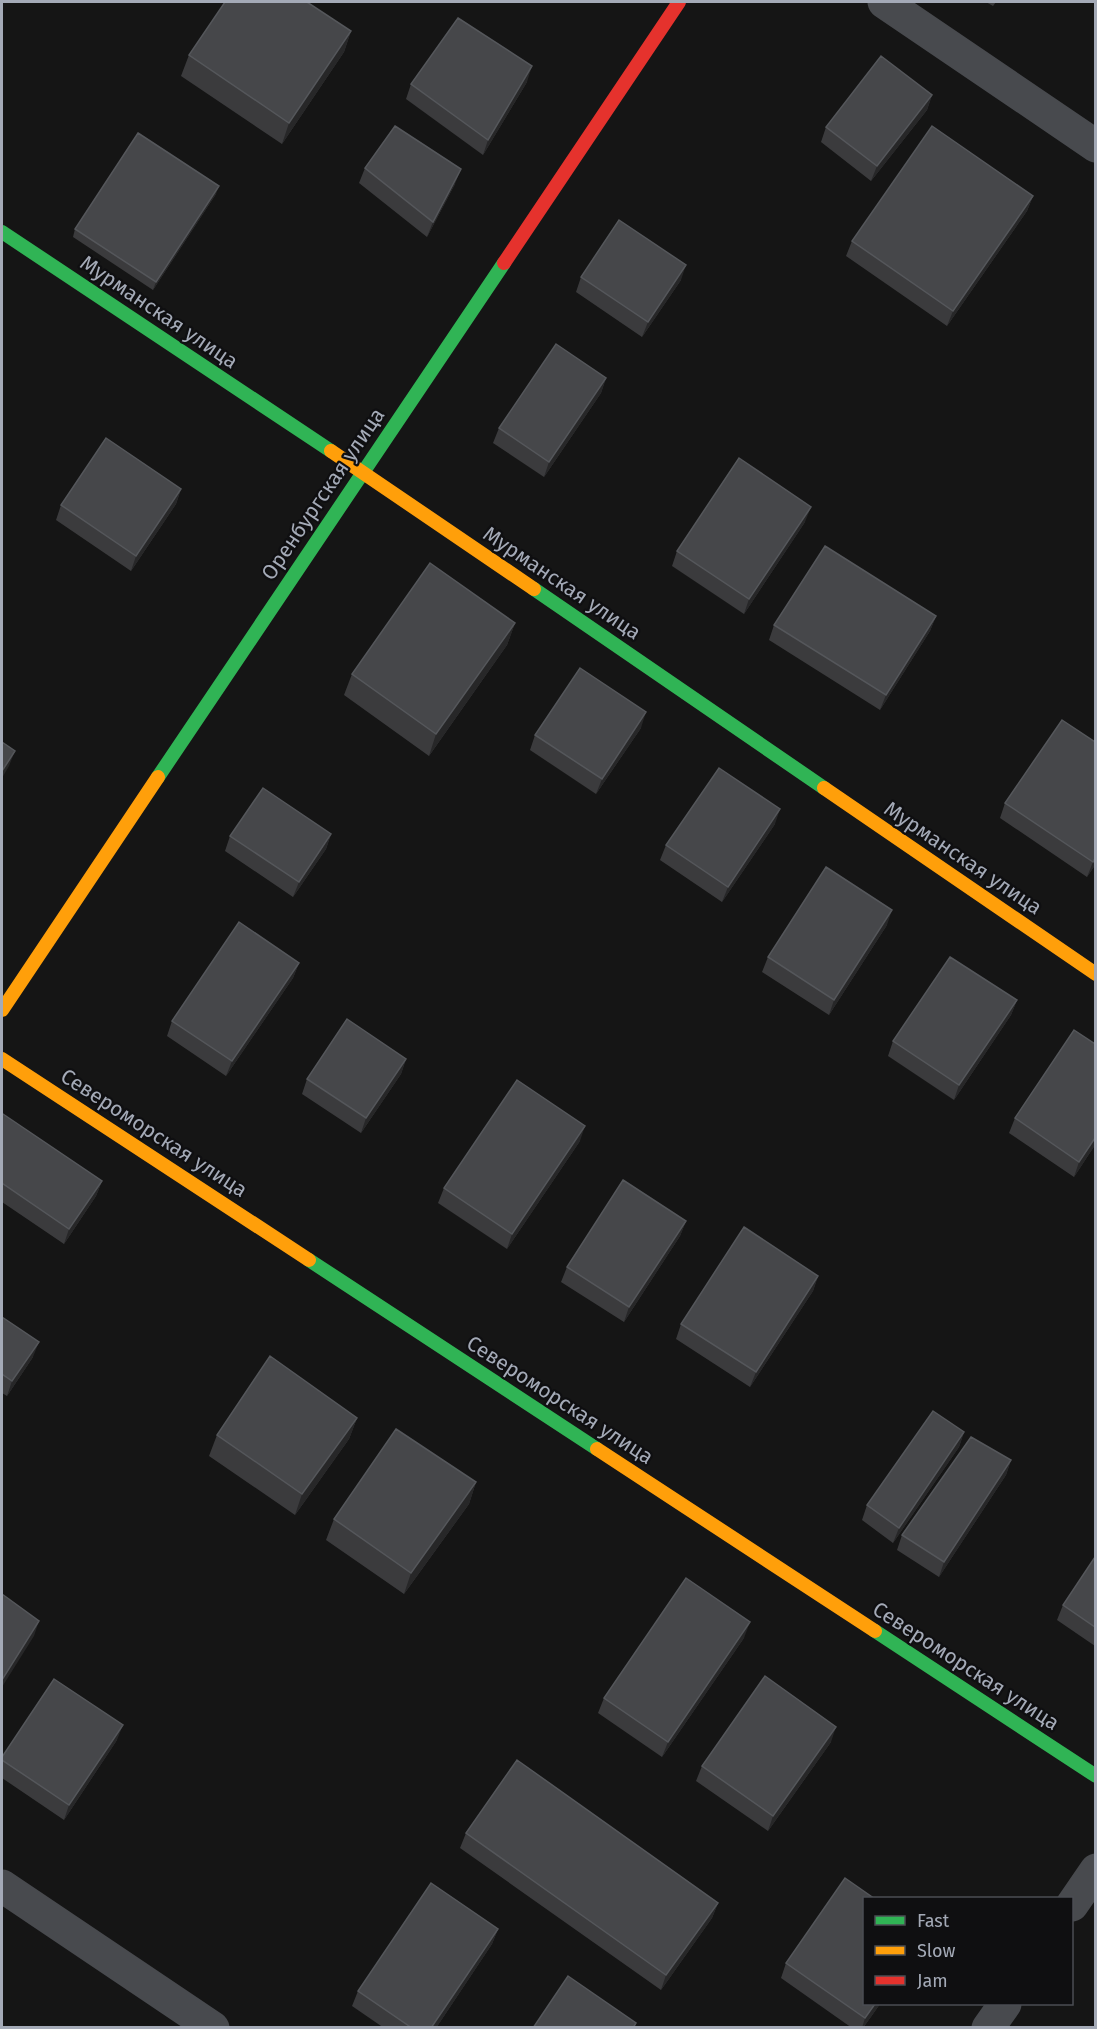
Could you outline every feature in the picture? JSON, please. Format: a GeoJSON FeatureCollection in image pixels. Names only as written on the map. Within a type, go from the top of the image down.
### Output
{"type":"FeatureCollection","features":[{"type":"Feature","properties":{"kind":"street","name":"Оренбургская улица"},"geometry":{"type":"LineString","coordinates":[[2,1010],[679,2]]}},
{"type":"Feature","properties":{"kind":"street"},"geometry":{"type":"LineString","coordinates":[[884,2],[1095,146]]}},
{"type":"Feature","properties":{"kind":"street","name":"Мурманская улица"},"geometry":{"type":"LineString","coordinates":[[2,232],[363,472],[1095,974]]}},
{"type":"Feature","properties":{"kind":"street","name":"Североморская улица"},"geometry":{"type":"LineString","coordinates":[[2,1059],[1095,1776]]}},
{"type":"Feature","properties":{"kind":"street"},"geometry":{"type":"LineString","coordinates":[[1073,1902],[1095,1870]]}},
{"type":"Feature","properties":{"kind":"street"},"geometry":{"type":"LineString","coordinates":[[2,1886],[213,2028]]}},
{"type":"Feature","properties":{"kind":"street"},"geometry":{"type":"LineString","coordinates":[[988,2028],[1004,2005]]}},
{"type":"Feature","properties":{"kind":"building"},"geometry":{"type":"Polygon","coordinates":[[[225,2],[307,2],[351,31],[289,123],[189,55],[225,2]]]}},
{"type":"Feature","properties":{"kind":"building"},"geometry":{"type":"Polygon","coordinates":[[[458,18],[532,66],[488,140],[411,84],[458,18]]]}},
{"type":"Feature","properties":{"kind":"building"},"geometry":{"type":"Polygon","coordinates":[[[881,56],[932,95],[877,166],[826,127],[881,56]]]}},
{"type":"Feature","properties":{"kind":"building"},"geometry":{"type":"Polygon","coordinates":[[[395,126],[461,169],[433,222],[365,168],[395,126]]]}},
{"type":"Feature","properties":{"kind":"building"},"geometry":{"type":"Polygon","coordinates":[[[932,126],[1033,196],[953,311],[852,241],[932,126]]]}},
{"type":"Feature","properties":{"kind":"building"},"geometry":{"type":"Polygon","coordinates":[[[138,133],[219,186],[156,282],[75,229],[138,133]]]}},
{"type":"Feature","properties":{"kind":"building"},"geometry":{"type":"Polygon","coordinates":[[[619,220],[686,265],[648,322],[581,277],[619,220]]]}},
{"type":"Feature","properties":{"kind":"building"},"geometry":{"type":"Polygon","coordinates":[[[556,344],[606,378],[549,462],[499,428],[556,344]]]}},
{"type":"Feature","properties":{"kind":"building"},"geometry":{"type":"Polygon","coordinates":[[[106,438],[181,489],[136,556],[61,505],[106,438]]]}},
{"type":"Feature","properties":{"kind":"building"},"geometry":{"type":"Polygon","coordinates":[[[739,458],[811,507],[749,599],[677,551],[739,458]]]}},
{"type":"Feature","properties":{"kind":"building"},"geometry":{"type":"Polygon","coordinates":[[[825,546],[936,616],[886,695],[774,625],[825,546]]]}},
{"type":"Feature","properties":{"kind":"building"},"geometry":{"type":"Polygon","coordinates":[[[430,563],[515,623],[436,734],[352,674],[430,563]]]}},
{"type":"Feature","properties":{"kind":"building"},"geometry":{"type":"Polygon","coordinates":[[[580,668],[646,712],[602,779],[535,735],[580,668]]]}},
{"type":"Feature","properties":{"kind":"building"},"geometry":{"type":"Polygon","coordinates":[[[1062,720],[1095,742],[1095,858],[1093,862],[1005,803],[1062,720]]]}},
{"type":"Feature","properties":{"kind":"building"},"geometry":{"type":"Polygon","coordinates":[[[2,742],[15,751],[2,771],[2,742]]]}},
{"type":"Feature","properties":{"kind":"building"},"geometry":{"type":"Polygon","coordinates":[[[719,768],[780,809],[728,887],[666,845],[719,768]]]}},
{"type":"Feature","properties":{"kind":"building"},"geometry":{"type":"Polygon","coordinates":[[[263,788],[331,834],[299,882],[230,836],[263,788]]]}},
{"type":"Feature","properties":{"kind":"building"},"geometry":{"type":"Polygon","coordinates":[[[826,867],[892,910],[834,1000],[768,957],[826,867]]]}},
{"type":"Feature","properties":{"kind":"building"},"geometry":{"type":"Polygon","coordinates":[[[239,922],[299,963],[232,1061],[172,1021],[239,922]]]}},
{"type":"Feature","properties":{"kind":"building"},"geometry":{"type":"Polygon","coordinates":[[[950,957],[1017,1000],[959,1085],[893,1041],[950,957]]]}},
{"type":"Feature","properties":{"kind":"building"},"geometry":{"type":"Polygon","coordinates":[[[347,1019],[406,1059],[366,1118],[307,1079],[347,1019]]]}},
{"type":"Feature","properties":{"kind":"building"},"geometry":{"type":"Polygon","coordinates":[[[1074,1030],[1095,1044],[1095,1138],[1079,1162],[1015,1118],[1074,1030]]]}},
{"type":"Feature","properties":{"kind":"building"},"geometry":{"type":"Polygon","coordinates":[[[517,1080],[585,1126],[512,1234],[444,1188],[517,1080]]]}},
{"type":"Feature","properties":{"kind":"building"},"geometry":{"type":"Polygon","coordinates":[[[3,1114],[102,1181],[69,1229],[2,1183],[3,1114]]]}},
{"type":"Feature","properties":{"kind":"building"},"geometry":{"type":"Polygon","coordinates":[[[623,1180],[686,1221],[629,1307],[567,1267],[623,1180]]]}},
{"type":"Feature","properties":{"kind":"building"},"geometry":{"type":"Polygon","coordinates":[[[744,1227],[818,1276],[756,1372],[681,1324],[744,1227]]]}},
{"type":"Feature","properties":{"kind":"building"},"geometry":{"type":"Polygon","coordinates":[[[2,1317],[39,1342],[12,1381],[2,1374],[2,1317]]]}},
{"type":"Feature","properties":{"kind":"building"},"geometry":{"type":"Polygon","coordinates":[[[270,1356],[357,1418],[302,1494],[217,1435],[270,1356]]]}},
{"type":"Feature","properties":{"kind":"building"},"geometry":{"type":"Polygon","coordinates":[[[933,1411],[964,1432],[899,1528],[867,1505],[933,1411]]]}},
{"type":"Feature","properties":{"kind":"building"},"geometry":{"type":"Polygon","coordinates":[[[396,1429],[476,1482],[411,1573],[334,1519],[396,1429]]]}},
{"type":"Feature","properties":{"kind":"building"},"geometry":{"type":"Polygon","coordinates":[[[971,1437],[1011,1460],[944,1562],[902,1535],[971,1437]]]}},
{"type":"Feature","properties":{"kind":"building"},"geometry":{"type":"Polygon","coordinates":[[[1095,1557],[1095,1627],[1063,1605],[1095,1557]]]}},
{"type":"Feature","properties":{"kind":"building"},"geometry":{"type":"Polygon","coordinates":[[[686,1578],[750,1622],[668,1742],[604,1698],[686,1578]]]}},
{"type":"Feature","properties":{"kind":"building"},"geometry":{"type":"Polygon","coordinates":[[[2,1594],[39,1621],[2,1680],[2,1594]]]}},
{"type":"Feature","properties":{"kind":"building"},"geometry":{"type":"Polygon","coordinates":[[[765,1676],[836,1727],[773,1816],[702,1766],[765,1676]]]}},
{"type":"Feature","properties":{"kind":"building"},"geometry":{"type":"Polygon","coordinates":[[[54,1679],[123,1725],[69,1805],[2,1760],[54,1679]]]}},
{"type":"Feature","properties":{"kind":"building"},"geometry":{"type":"Polygon","coordinates":[[[517,1760],[718,1903],[666,1975],[466,1833],[517,1760]]]}},
{"type":"Feature","properties":{"kind":"building"},"geometry":{"type":"Polygon","coordinates":[[[845,1878],[872,1897],[863,1897],[863,2005],[874,2005],[865,2018],[786,1963],[845,1878]]]}},
{"type":"Feature","properties":{"kind":"building"},"geometry":{"type":"Polygon","coordinates":[[[431,1883],[498,1929],[431,2028],[412,2028],[358,1991],[431,1883]]]}},
{"type":"Feature","properties":{"kind":"building"},"geometry":{"type":"Polygon","coordinates":[[[568,1976],[636,2023],[633,2028],[533,2028],[568,1976]]]}},
{"type":"Feature","properties":{"kind":"traffic: fast"},"geometry":{"type":"LineString","coordinates":[[2,232],[331,451]]}},
{"type":"Feature","properties":{"kind":"traffic: fast"},"geometry":{"type":"LineString","coordinates":[[158,777],[504,263]]}},
{"type":"Feature","properties":{"kind":"traffic: fast"},"geometry":{"type":"LineString","coordinates":[[534,589],[824,788]]}},
{"type":"Feature","properties":{"kind":"traffic: fast"},"geometry":{"type":"LineString","coordinates":[[309,1260],[597,1449]]}},
{"type":"Feature","properties":{"kind":"traffic: fast"},"geometry":{"type":"LineString","coordinates":[[875,1631],[1096,1776]]}},
{"type":"Feature","properties":{"kind":"traffic: slow"},"geometry":{"type":"LineString","coordinates":[[331,451],[534,589]]}},
{"type":"Feature","properties":{"kind":"traffic: slow"},"geometry":{"type":"LineString","coordinates":[[2,1010],[158,777]]}},
{"type":"Feature","properties":{"kind":"traffic: slow"},"geometry":{"type":"LineString","coordinates":[[824,788],[1096,974]]}},
{"type":"Feature","properties":{"kind":"traffic: slow"},"geometry":{"type":"LineString","coordinates":[[2,1059],[309,1260]]}},
{"type":"Feature","properties":{"kind":"traffic: slow"},"geometry":{"type":"LineString","coordinates":[[597,1449],[875,1631]]}},
{"type":"Feature","properties":{"kind":"traffic: jam"},"geometry":{"type":"LineString","coordinates":[[504,263],[679,2]]}}]}
